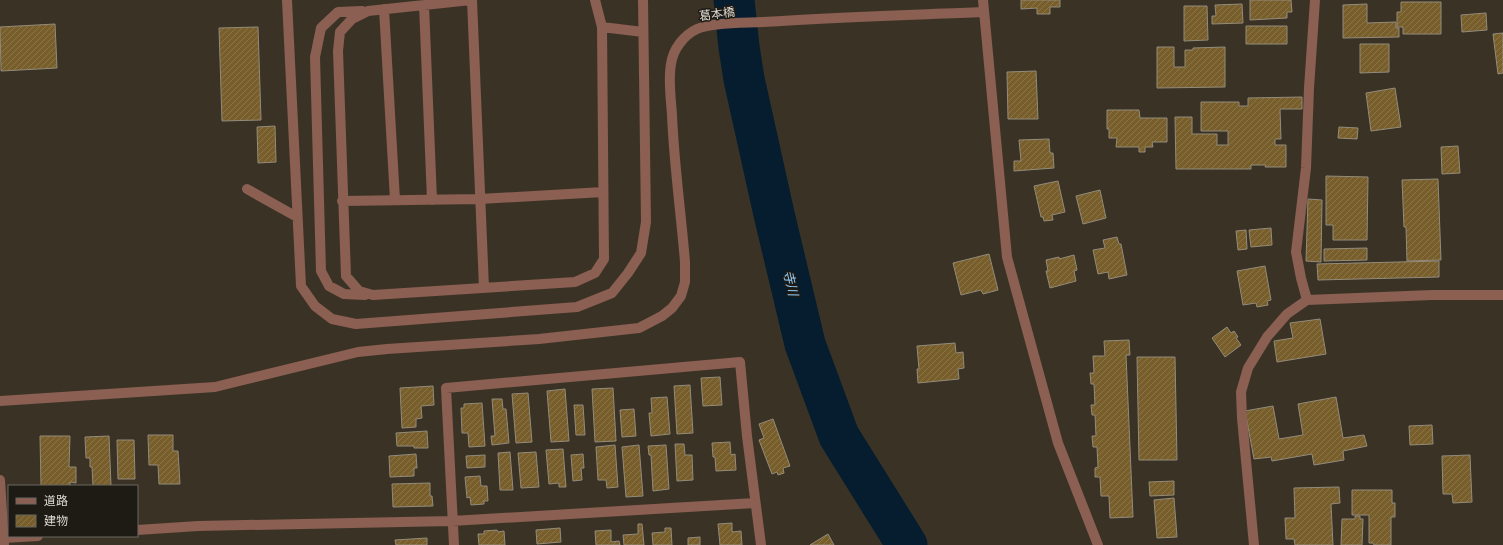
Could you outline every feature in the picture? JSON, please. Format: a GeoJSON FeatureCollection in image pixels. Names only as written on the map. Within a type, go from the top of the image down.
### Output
{"type":"FeatureCollection","features":[{"type":"Feature","properties":{"kind":"street"},"geometry":{"type":"LineString","coordinates":[[287,0],[301,286],[315,306],[332,319],[356,324],[577,307],[612,292],[628,273],[641,253],[646,222],[643,0]]}},
{"type":"Feature","properties":{"kind":"street"},"geometry":{"type":"LineString","coordinates":[[484,288],[471,0],[368,11],[338,12],[321,28],[315,57],[322,271],[329,286],[344,294],[373,295],[484,288],[575,282],[595,273],[604,259],[602,26],[595,0]]}},
{"type":"Feature","properties":{"kind":"street"},"geometry":{"type":"LineString","coordinates":[[983,0],[1007,257],[1058,443],[1098,545]]}},
{"type":"Feature","properties":{"kind":"street"},"geometry":{"type":"LineString","coordinates":[[1307,300],[1296,252],[1306,168],[1309,88],[1315,0]]}},
{"type":"Feature","properties":{"kind":"street"},"geometry":{"type":"LineString","coordinates":[[424,5],[432,200]]}},
{"type":"Feature","properties":{"kind":"street"},"geometry":{"type":"LineString","coordinates":[[384,9],[394,200]]}},
{"type":"Feature","properties":{"kind":"street"},"geometry":{"type":"LineString","coordinates":[[368,11],[352,19],[340,32],[338,51],[342,201],[346,276],[359,291],[373,295]]}},
{"type":"Feature","properties":{"kind":"street","name":"葛本橋"},"geometry":{"type":"LineString","coordinates":[[0,402],[215,387],[358,352],[590,334],[639,328],[662,316],[672,308],[681,296],[685,282],[685,262],[672,130],[670,81],[670,64],[676,49],[684,38],[696,30],[704,27],[804,19],[983,12]]}},
{"type":"Feature","properties":{"kind":"street"},"geometry":{"type":"LineString","coordinates":[[602,26],[643,32]]}},
{"type":"Feature","properties":{"kind":"street"},"geometry":{"type":"LineString","coordinates":[[247,189],[297,217]]}},
{"type":"Feature","properties":{"kind":"street"},"geometry":{"type":"LineString","coordinates":[[342,201],[480,199],[603,192]]}},
{"type":"Feature","properties":{"kind":"street"},"geometry":{"type":"LineString","coordinates":[[1254,545],[1241,392],[1248,368],[1267,337],[1287,314],[1307,300],[1374,296],[1503,295]]}},
{"type":"Feature","properties":{"kind":"street"},"geometry":{"type":"LineString","coordinates":[[454,545],[446,388],[740,362],[761,545]]}},
{"type":"Feature","properties":{"kind":"street"},"geometry":{"type":"LineString","coordinates":[[0,480],[4,542],[32,537]]}},
{"type":"Feature","properties":{"kind":"street"},"geometry":{"type":"LineString","coordinates":[[138,530],[198,526],[452,521],[755,503]]}},
{"type":"Feature","properties":{"kind":"building"},"geometry":{"type":"Polygon","coordinates":[[[1021,0],[1060,0],[1060,7],[1050,7],[1050,14],[1037,14],[1037,8],[1021,9],[1021,0]]]}},
{"type":"Feature","properties":{"kind":"building"},"geometry":{"type":"Polygon","coordinates":[[[1250,0],[1291,0],[1292,12],[1287,12],[1287,18],[1250,20],[1250,0]]]}},
{"type":"Feature","properties":{"kind":"building"},"geometry":{"type":"Polygon","coordinates":[[[1401,2],[1441,2],[1441,34],[1403,34],[1403,27],[1397,27],[1397,12],[1401,12],[1401,2]]]}},
{"type":"Feature","properties":{"kind":"building"},"geometry":{"type":"Polygon","coordinates":[[[1242,4],[1243,23],[1212,24],[1212,16],[1216,16],[1215,5],[1242,4]]]}},
{"type":"Feature","properties":{"kind":"building"},"geometry":{"type":"Polygon","coordinates":[[[1367,4],[1367,23],[1396,22],[1396,28],[1399,28],[1399,37],[1343,38],[1343,5],[1367,4]]]}},
{"type":"Feature","properties":{"kind":"building"},"geometry":{"type":"Polygon","coordinates":[[[1184,6],[1207,6],[1208,40],[1184,41],[1184,6]]]}},
{"type":"Feature","properties":{"kind":"building"},"geometry":{"type":"Polygon","coordinates":[[[1486,13],[1487,30],[1462,32],[1461,15],[1486,13]]]}},
{"type":"Feature","properties":{"kind":"building"},"geometry":{"type":"Polygon","coordinates":[[[55,24],[57,68],[1,71],[0,27],[55,24]]]}},
{"type":"Feature","properties":{"kind":"building"},"geometry":{"type":"Polygon","coordinates":[[[1246,26],[1287,26],[1287,44],[1246,44],[1246,26]]]}},
{"type":"Feature","properties":{"kind":"building"},"geometry":{"type":"Polygon","coordinates":[[[258,27],[261,120],[222,121],[219,28],[258,27]]]}},
{"type":"Feature","properties":{"kind":"building"},"geometry":{"type":"Polygon","coordinates":[[[1503,33],[1503,73],[1498,74],[1493,34],[1503,33]]]}},
{"type":"Feature","properties":{"kind":"building"},"geometry":{"type":"Polygon","coordinates":[[[1360,44],[1389,44],[1389,72],[1360,73],[1360,44]]]}},
{"type":"Feature","properties":{"kind":"building"},"geometry":{"type":"Polygon","coordinates":[[[1157,47],[1174,47],[1174,67],[1185,67],[1185,50],[1193,50],[1193,48],[1225,47],[1225,87],[1157,88],[1157,47]]]}},
{"type":"Feature","properties":{"kind":"building"},"geometry":{"type":"Polygon","coordinates":[[[1036,71],[1038,119],[1008,119],[1007,72],[1036,71]]]}},
{"type":"Feature","properties":{"kind":"building"},"geometry":{"type":"Polygon","coordinates":[[[1395,88],[1401,127],[1371,131],[1366,93],[1395,88]]]}},
{"type":"Feature","properties":{"kind":"building"},"geometry":{"type":"Polygon","coordinates":[[[1302,97],[1302,109],[1280,109],[1281,139],[1275,139],[1275,145],[1286,145],[1286,167],[1251,165],[1251,169],[1176,169],[1175,117],[1192,117],[1192,134],[1217,134],[1217,145],[1228,145],[1228,131],[1201,131],[1201,102],[1239,102],[1239,106],[1248,106],[1248,98],[1302,97]]]}},
{"type":"Feature","properties":{"kind":"building"},"geometry":{"type":"Polygon","coordinates":[[[1107,110],[1139,110],[1140,118],[1167,118],[1167,142],[1152,142],[1153,147],[1145,147],[1145,152],[1139,152],[1139,147],[1116,147],[1117,138],[1109,138],[1109,129],[1107,129],[1107,110]]]}},
{"type":"Feature","properties":{"kind":"building"},"geometry":{"type":"Polygon","coordinates":[[[275,126],[276,162],[258,163],[257,127],[275,126]]]}},
{"type":"Feature","properties":{"kind":"building"},"geometry":{"type":"Polygon","coordinates":[[[1339,127],[1358,128],[1357,139],[1338,138],[1339,127]]]}},
{"type":"Feature","properties":{"kind":"building"},"geometry":{"type":"Polygon","coordinates":[[[1049,139],[1050,153],[1053,153],[1054,168],[1014,171],[1014,161],[1021,161],[1019,140],[1049,139]]]}},
{"type":"Feature","properties":{"kind":"building"},"geometry":{"type":"Polygon","coordinates":[[[1458,146],[1460,173],[1442,174],[1441,147],[1458,146]]]}},
{"type":"Feature","properties":{"kind":"building"},"geometry":{"type":"Polygon","coordinates":[[[1326,176],[1368,177],[1367,240],[1333,240],[1333,225],[1326,225],[1326,176]]]}},
{"type":"Feature","properties":{"kind":"building"},"geometry":{"type":"Polygon","coordinates":[[[1438,179],[1441,260],[1407,261],[1402,180],[1438,179]]]}},
{"type":"Feature","properties":{"kind":"building"},"geometry":{"type":"Polygon","coordinates":[[[1058,181],[1065,212],[1052,215],[1053,220],[1044,221],[1043,217],[1041,217],[1034,186],[1058,181]]]}},
{"type":"Feature","properties":{"kind":"building"},"geometry":{"type":"Polygon","coordinates":[[[1100,190],[1106,218],[1083,224],[1076,196],[1100,190]]]}},
{"type":"Feature","properties":{"kind":"building"},"geometry":{"type":"Polygon","coordinates":[[[1308,199],[1322,200],[1321,262],[1306,261],[1308,199]]]}},
{"type":"Feature","properties":{"kind":"building"},"geometry":{"type":"Polygon","coordinates":[[[1271,228],[1272,245],[1251,247],[1249,230],[1271,228]]]}},
{"type":"Feature","properties":{"kind":"building"},"geometry":{"type":"Polygon","coordinates":[[[1246,230],[1247,249],[1238,250],[1236,231],[1246,230]]]}},
{"type":"Feature","properties":{"kind":"building"},"geometry":{"type":"Polygon","coordinates":[[[1117,237],[1119,244],[1121,244],[1127,275],[1109,279],[1108,272],[1098,274],[1093,250],[1105,248],[1103,240],[1117,237]]]}},
{"type":"Feature","properties":{"kind":"building"},"geometry":{"type":"Polygon","coordinates":[[[1367,248],[1367,260],[1324,261],[1324,249],[1367,248]]]}},
{"type":"Feature","properties":{"kind":"building"},"geometry":{"type":"Polygon","coordinates":[[[989,254],[998,290],[983,294],[981,290],[961,295],[953,263],[989,254]]]}},
{"type":"Feature","properties":{"kind":"building"},"geometry":{"type":"Polygon","coordinates":[[[1074,255],[1077,270],[1074,271],[1076,281],[1050,288],[1046,271],[1048,271],[1046,260],[1059,257],[1059,259],[1074,255]]]}},
{"type":"Feature","properties":{"kind":"building"},"geometry":{"type":"Polygon","coordinates":[[[1439,261],[1439,277],[1318,280],[1317,264],[1439,261]]]}},
{"type":"Feature","properties":{"kind":"building"},"geometry":{"type":"Polygon","coordinates":[[[1265,266],[1271,300],[1267,301],[1268,305],[1257,307],[1256,303],[1243,305],[1237,271],[1265,266]]]}},
{"type":"Feature","properties":{"kind":"building"},"geometry":{"type":"Polygon","coordinates":[[[1320,319],[1326,354],[1277,362],[1274,341],[1293,338],[1290,323],[1320,319]]]}},
{"type":"Feature","properties":{"kind":"building"},"geometry":{"type":"Polygon","coordinates":[[[1227,327],[1231,333],[1234,331],[1238,337],[1236,338],[1241,345],[1225,357],[1212,338],[1227,327]]]}},
{"type":"Feature","properties":{"kind":"building"},"geometry":{"type":"Polygon","coordinates":[[[1129,340],[1130,355],[1126,355],[1133,517],[1110,518],[1109,496],[1101,496],[1100,477],[1095,477],[1095,468],[1098,467],[1097,447],[1093,447],[1092,436],[1096,436],[1095,415],[1092,415],[1091,405],[1095,405],[1094,384],[1091,384],[1090,373],[1094,373],[1093,356],[1105,356],[1104,341],[1129,340]]]}},
{"type":"Feature","properties":{"kind":"building"},"geometry":{"type":"Polygon","coordinates":[[[955,343],[956,353],[963,352],[964,368],[958,369],[959,379],[918,383],[917,369],[919,369],[917,346],[955,343]]]}},
{"type":"Feature","properties":{"kind":"building"},"geometry":{"type":"Polygon","coordinates":[[[1137,357],[1175,357],[1177,460],[1139,460],[1137,357]]]}},
{"type":"Feature","properties":{"kind":"building"},"geometry":{"type":"Polygon","coordinates":[[[720,377],[722,405],[703,406],[701,378],[720,377]]]}},
{"type":"Feature","properties":{"kind":"building"},"geometry":{"type":"Polygon","coordinates":[[[690,385],[693,433],[677,434],[674,386],[690,385]]]}},
{"type":"Feature","properties":{"kind":"building"},"geometry":{"type":"Polygon","coordinates":[[[433,386],[434,405],[421,406],[422,418],[416,419],[416,427],[402,428],[400,388],[433,386]]]}},
{"type":"Feature","properties":{"kind":"building"},"geometry":{"type":"Polygon","coordinates":[[[613,388],[616,441],[595,442],[592,389],[613,388]]]}},
{"type":"Feature","properties":{"kind":"building"},"geometry":{"type":"Polygon","coordinates":[[[565,389],[569,441],[551,442],[547,391],[565,389]]]}},
{"type":"Feature","properties":{"kind":"building"},"geometry":{"type":"Polygon","coordinates":[[[528,393],[532,442],[516,443],[512,394],[528,393]]]}},
{"type":"Feature","properties":{"kind":"building"},"geometry":{"type":"Polygon","coordinates":[[[667,397],[670,434],[651,436],[649,413],[652,413],[651,398],[667,397]]]}},
{"type":"Feature","properties":{"kind":"building"},"geometry":{"type":"Polygon","coordinates":[[[1336,397],[1343,438],[1364,435],[1367,446],[1343,451],[1344,460],[1314,465],[1312,454],[1272,461],[1271,457],[1254,459],[1245,411],[1273,406],[1279,439],[1303,435],[1298,404],[1336,397]]]}},
{"type":"Feature","properties":{"kind":"building"},"geometry":{"type":"Polygon","coordinates":[[[492,399],[502,399],[503,409],[506,409],[509,443],[492,445],[491,436],[495,436],[492,399]]]}},
{"type":"Feature","properties":{"kind":"building"},"geometry":{"type":"Polygon","coordinates":[[[482,403],[485,446],[469,447],[468,433],[462,433],[461,408],[464,408],[464,404],[482,403]]]}},
{"type":"Feature","properties":{"kind":"building"},"geometry":{"type":"Polygon","coordinates":[[[574,405],[583,405],[585,435],[576,435],[574,405]]]}},
{"type":"Feature","properties":{"kind":"building"},"geometry":{"type":"Polygon","coordinates":[[[634,409],[636,436],[622,437],[620,410],[634,409]]]}},
{"type":"Feature","properties":{"kind":"building"},"geometry":{"type":"Polygon","coordinates":[[[773,419],[790,466],[783,468],[784,473],[778,475],[777,472],[772,474],[759,440],[764,438],[759,424],[773,419]]]}},
{"type":"Feature","properties":{"kind":"building"},"geometry":{"type":"Polygon","coordinates":[[[1432,425],[1433,444],[1410,445],[1409,426],[1432,425]]]}},
{"type":"Feature","properties":{"kind":"building"},"geometry":{"type":"Polygon","coordinates":[[[427,431],[428,448],[397,446],[396,433],[427,431]]]}},
{"type":"Feature","properties":{"kind":"building"},"geometry":{"type":"Polygon","coordinates":[[[148,435],[173,435],[173,451],[178,451],[180,484],[159,484],[158,465],[149,465],[148,435]]]}},
{"type":"Feature","properties":{"kind":"building"},"geometry":{"type":"Polygon","coordinates":[[[40,436],[70,436],[69,467],[76,467],[76,483],[70,482],[70,485],[41,485],[40,436]]]}},
{"type":"Feature","properties":{"kind":"building"},"geometry":{"type":"Polygon","coordinates":[[[109,436],[111,485],[93,485],[90,458],[86,458],[85,437],[109,436]]]}},
{"type":"Feature","properties":{"kind":"building"},"geometry":{"type":"Polygon","coordinates":[[[117,440],[134,440],[135,479],[118,479],[117,440]]]}},
{"type":"Feature","properties":{"kind":"building"},"geometry":{"type":"Polygon","coordinates":[[[730,442],[731,455],[735,454],[736,470],[716,471],[712,443],[730,442]]]}},
{"type":"Feature","properties":{"kind":"building"},"geometry":{"type":"Polygon","coordinates":[[[675,444],[684,444],[685,455],[692,455],[693,480],[677,481],[675,444]]]}},
{"type":"Feature","properties":{"kind":"building"},"geometry":{"type":"Polygon","coordinates":[[[615,445],[618,487],[607,488],[606,480],[598,480],[596,447],[615,445]]]}},
{"type":"Feature","properties":{"kind":"building"},"geometry":{"type":"Polygon","coordinates":[[[639,445],[643,496],[626,497],[622,447],[639,445]]]}},
{"type":"Feature","properties":{"kind":"building"},"geometry":{"type":"Polygon","coordinates":[[[666,445],[669,489],[653,491],[651,455],[649,455],[648,446],[666,445]]]}},
{"type":"Feature","properties":{"kind":"building"},"geometry":{"type":"Polygon","coordinates":[[[563,449],[566,487],[559,487],[559,483],[549,484],[546,450],[563,449]]]}},
{"type":"Feature","properties":{"kind":"building"},"geometry":{"type":"Polygon","coordinates":[[[510,452],[513,490],[500,490],[498,453],[510,452]]]}},
{"type":"Feature","properties":{"kind":"building"},"geometry":{"type":"Polygon","coordinates":[[[536,452],[539,487],[521,488],[518,453],[536,452]]]}},
{"type":"Feature","properties":{"kind":"building"},"geometry":{"type":"Polygon","coordinates":[[[416,454],[417,468],[414,468],[414,476],[390,477],[389,456],[416,454]]]}},
{"type":"Feature","properties":{"kind":"building"},"geometry":{"type":"Polygon","coordinates":[[[583,454],[584,468],[581,468],[582,480],[573,481],[571,455],[583,454]]]}},
{"type":"Feature","properties":{"kind":"building"},"geometry":{"type":"Polygon","coordinates":[[[485,455],[485,467],[467,468],[466,456],[485,455]]]}},
{"type":"Feature","properties":{"kind":"building"},"geometry":{"type":"Polygon","coordinates":[[[1470,455],[1472,502],[1453,503],[1452,494],[1443,494],[1442,456],[1470,455]]]}},
{"type":"Feature","properties":{"kind":"building"},"geometry":{"type":"Polygon","coordinates":[[[480,476],[481,486],[487,486],[488,501],[484,501],[484,504],[471,505],[470,497],[467,498],[465,477],[480,476]]]}},
{"type":"Feature","properties":{"kind":"building"},"geometry":{"type":"Polygon","coordinates":[[[1174,481],[1174,495],[1150,496],[1149,482],[1174,481]]]}},
{"type":"Feature","properties":{"kind":"building"},"geometry":{"type":"Polygon","coordinates":[[[430,483],[430,496],[432,496],[433,506],[393,507],[392,484],[430,483]]]}},
{"type":"Feature","properties":{"kind":"building"},"geometry":{"type":"Polygon","coordinates":[[[1339,487],[1340,503],[1331,504],[1333,545],[1295,545],[1294,539],[1286,539],[1285,518],[1295,518],[1294,488],[1339,487]]]}},
{"type":"Feature","properties":{"kind":"building"},"geometry":{"type":"Polygon","coordinates":[[[1352,490],[1392,490],[1392,503],[1395,503],[1395,517],[1391,517],[1391,545],[1374,545],[1373,543],[1369,543],[1369,515],[1352,515],[1352,490]]]}},
{"type":"Feature","properties":{"kind":"building"},"geometry":{"type":"Polygon","coordinates":[[[1174,498],[1177,537],[1157,538],[1154,500],[1174,498]]]}},
{"type":"Feature","properties":{"kind":"building"},"geometry":{"type":"Polygon","coordinates":[[[1355,516],[1360,516],[1360,519],[1363,519],[1362,545],[1341,545],[1342,519],[1355,519],[1355,516]]]}},
{"type":"Feature","properties":{"kind":"building"},"geometry":{"type":"Polygon","coordinates":[[[732,523],[732,532],[741,531],[742,545],[720,545],[718,524],[732,523]]]}},
{"type":"Feature","properties":{"kind":"building"},"geometry":{"type":"Polygon","coordinates":[[[638,524],[642,524],[644,545],[624,545],[623,535],[638,534],[638,524]]]}},
{"type":"Feature","properties":{"kind":"building"},"geometry":{"type":"Polygon","coordinates":[[[560,528],[561,542],[537,544],[536,530],[560,528]]]}},
{"type":"Feature","properties":{"kind":"building"},"geometry":{"type":"Polygon","coordinates":[[[665,528],[671,528],[672,545],[653,545],[652,533],[665,532],[665,528]]]}},
{"type":"Feature","properties":{"kind":"building"},"geometry":{"type":"Polygon","coordinates":[[[497,530],[498,532],[504,531],[505,545],[479,545],[478,534],[484,534],[484,531],[497,530]]]}},
{"type":"Feature","properties":{"kind":"building"},"geometry":{"type":"Polygon","coordinates":[[[611,530],[611,542],[619,541],[620,545],[596,545],[595,531],[611,530]]]}},
{"type":"Feature","properties":{"kind":"building"},"geometry":{"type":"Polygon","coordinates":[[[828,534],[834,545],[810,545],[828,534]]]}},
{"type":"Feature","properties":{"kind":"building"},"geometry":{"type":"Polygon","coordinates":[[[700,537],[700,545],[688,545],[688,538],[700,537]]]}},
{"type":"Feature","properties":{"kind":"building"},"geometry":{"type":"Polygon","coordinates":[[[427,538],[427,545],[396,545],[395,540],[427,538]]]}},
{"type":"Feature","properties":{"kind":"waterway","name":"寺川"},"geometry":{"type":"LineString","coordinates":[[734,0],[744,79],[805,344],[839,436],[907,545]]}}]}
